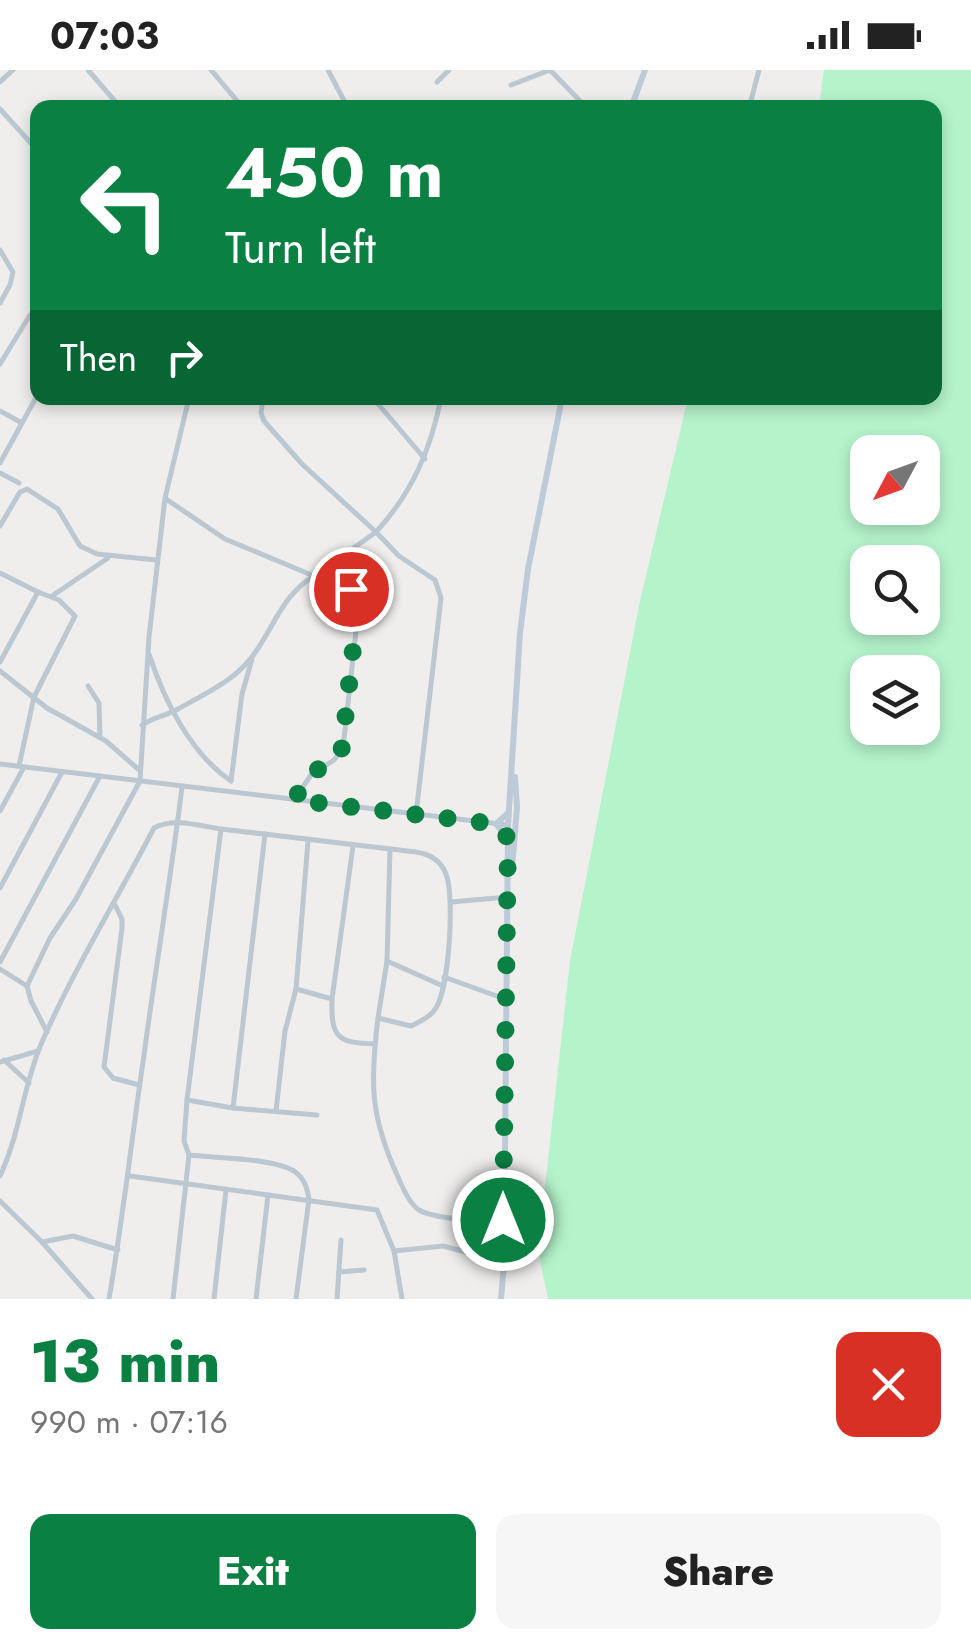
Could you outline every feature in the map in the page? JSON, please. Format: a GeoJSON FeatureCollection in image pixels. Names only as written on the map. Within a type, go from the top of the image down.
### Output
{"type":"FeatureCollection","features":[{"type":"Feature","properties":{"kind":"street"},"geometry":{"type":"LineString","coordinates":[[0,82],[13,70]]}},
{"type":"Feature","properties":{"kind":"street"},"geometry":{"type":"LineString","coordinates":[[88,70],[114,100]]}},
{"type":"Feature","properties":{"kind":"street"},"geometry":{"type":"LineString","coordinates":[[211,70],[236,100]]}},
{"type":"Feature","properties":{"kind":"street"},"geometry":{"type":"LineString","coordinates":[[328,70],[344,100]]}},
{"type":"Feature","properties":{"kind":"street"},"geometry":{"type":"LineString","coordinates":[[437,82],[448,70]]}},
{"type":"Feature","properties":{"kind":"street"},"geometry":{"type":"LineString","coordinates":[[511,86],[550,70],[579,100]]}},
{"type":"Feature","properties":{"kind":"street"},"geometry":{"type":"LineString","coordinates":[[634,100],[645,70]]}},
{"type":"Feature","properties":{"kind":"street"},"geometry":{"type":"LineString","coordinates":[[751,100],[759,70]]}},
{"type":"Feature","properties":{"kind":"street"},"geometry":{"type":"LineString","coordinates":[[0,109],[30,141]]}},
{"type":"Feature","properties":{"kind":"street"},"geometry":{"type":"LineString","coordinates":[[0,250],[13,272],[0,303]]}},
{"type":"Feature","properties":{"kind":"street"},"geometry":{"type":"LineString","coordinates":[[0,364],[30,315]]}},
{"type":"Feature","properties":{"kind":"street"},"geometry":{"type":"LineString","coordinates":[[0,463],[32,405]]}},
{"type":"Feature","properties":{"kind":"street"},"geometry":{"type":"LineString","coordinates":[[28,986],[50,938],[76,899],[140,781],[157,560],[165,498],[187,405]]}},
{"type":"Feature","properties":{"kind":"street"},"geometry":{"type":"LineString","coordinates":[[262,405],[264,422],[302,464],[399,556],[435,580],[441,598],[416,814]]}},
{"type":"Feature","properties":{"kind":"street"},"geometry":{"type":"LineString","coordinates":[[379,405],[425,460]]}},
{"type":"Feature","properties":{"kind":"street"},"geometry":{"type":"LineString","coordinates":[[230,792],[242,694],[253,656],[292,592],[376,532],[390,516],[425,460],[439,405]]}},
{"type":"Feature","properties":{"kind":"street"},"geometry":{"type":"LineString","coordinates":[[502,1299],[505,999],[522,602],[561,405]]}},
{"type":"Feature","properties":{"kind":"street"},"geometry":{"type":"LineString","coordinates":[[0,412],[22,423]]}},
{"type":"Feature","properties":{"kind":"street"},"geometry":{"type":"LineString","coordinates":[[0,473],[18,483]]}},
{"type":"Feature","properties":{"kind":"street"},"geometry":{"type":"LineString","coordinates":[[0,526],[20,492],[27,489],[58,509],[80,546],[111,556],[157,560]]}},
{"type":"Feature","properties":{"kind":"street"},"geometry":{"type":"LineString","coordinates":[[165,498],[225,539],[354,591],[356,622],[342,748],[334,760],[310,774],[294,800]]}},
{"type":"Feature","properties":{"kind":"street"},"geometry":{"type":"LineString","coordinates":[[52,596],[111,556]]}},
{"type":"Feature","properties":{"kind":"street"},"geometry":{"type":"LineString","coordinates":[[0,573],[52,596],[70,608],[74,616],[34,697],[22,766],[0,811]]}},
{"type":"Feature","properties":{"kind":"street"},"geometry":{"type":"LineString","coordinates":[[0,662],[38,592]]}},
{"type":"Feature","properties":{"kind":"street"},"geometry":{"type":"LineString","coordinates":[[148,651],[175,711],[209,766],[231,781]]}},
{"type":"Feature","properties":{"kind":"street"},"geometry":{"type":"LineString","coordinates":[[142,725],[175,711],[231,678],[253,656]]}},
{"type":"Feature","properties":{"kind":"street"},"geometry":{"type":"LineString","coordinates":[[0,671],[47,708],[100,737],[138,770]]}},
{"type":"Feature","properties":{"kind":"street"},"geometry":{"type":"LineString","coordinates":[[88,686],[99,704],[100,737]]}},
{"type":"Feature","properties":{"kind":"street"},"geometry":{"type":"LineString","coordinates":[[510,880],[508,838],[514,760]]}},
{"type":"Feature","properties":{"kind":"street"},"geometry":{"type":"LineString","coordinates":[[0,764],[512,825]]}},
{"type":"Feature","properties":{"kind":"street"},"geometry":{"type":"LineString","coordinates":[[0,888],[62,772]]}},
{"type":"Feature","properties":{"kind":"street"},"geometry":{"type":"LineString","coordinates":[[47,1032],[28,986],[0,965],[100,776]]}},
{"type":"Feature","properties":{"kind":"street"},"geometry":{"type":"LineString","coordinates":[[109,1299],[130,1176],[139,1085],[182,786]]}},
{"type":"Feature","properties":{"kind":"street"},"geometry":{"type":"LineString","coordinates":[[496,824],[509,810]]}},
{"type":"Feature","properties":{"kind":"street"},"geometry":{"type":"LineString","coordinates":[[0,1176],[19,1131],[38,1051],[154,828],[160,824],[424,853],[440,863],[448,879],[451,902],[444,986],[434,1011],[418,1023],[402,1026],[378,1018]]}},
{"type":"Feature","properties":{"kind":"street"},"geometry":{"type":"LineString","coordinates":[[496,824],[508,838]]}},
{"type":"Feature","properties":{"kind":"street"},"geometry":{"type":"LineString","coordinates":[[173,1299],[190,1155],[184,1141],[187,1100],[220,828]]}},
{"type":"Feature","properties":{"kind":"street"},"geometry":{"type":"LineString","coordinates":[[233,1108],[265,834]]}},
{"type":"Feature","properties":{"kind":"street"},"geometry":{"type":"LineString","coordinates":[[276,1111],[285,1031],[296,989],[308,840]]}},
{"type":"Feature","properties":{"kind":"street"},"geometry":{"type":"LineString","coordinates":[[353,846],[332,1000],[333,1029],[338,1037],[354,1043],[374,1044]]}},
{"type":"Feature","properties":{"kind":"street"},"geometry":{"type":"LineString","coordinates":[[390,850],[386,962],[371,1082],[377,1122],[410,1201],[422,1212],[503,1220]]}},
{"type":"Feature","properties":{"kind":"street"},"geometry":{"type":"LineString","coordinates":[[451,902],[510,897]]}},
{"type":"Feature","properties":{"kind":"street"},"geometry":{"type":"LineString","coordinates":[[114,903],[122,928],[104,1067],[113,1078],[139,1085]]}},
{"type":"Feature","properties":{"kind":"street"},"geometry":{"type":"LineString","coordinates":[[386,962],[444,986]]}},
{"type":"Feature","properties":{"kind":"street"},"geometry":{"type":"LineString","coordinates":[[444,977],[505,999]]}},
{"type":"Feature","properties":{"kind":"street"},"geometry":{"type":"LineString","coordinates":[[296,989],[332,1000]]}},
{"type":"Feature","properties":{"kind":"street"},"geometry":{"type":"LineString","coordinates":[[2,1061],[38,1051]]}},
{"type":"Feature","properties":{"kind":"street"},"geometry":{"type":"LineString","coordinates":[[2,1061],[29,1083]]}},
{"type":"Feature","properties":{"kind":"street"},"geometry":{"type":"LineString","coordinates":[[187,1100],[317,1115]]}},
{"type":"Feature","properties":{"kind":"street"},"geometry":{"type":"LineString","coordinates":[[190,1155],[290,1169],[307,1186],[309,1198],[296,1299]]}},
{"type":"Feature","properties":{"kind":"street"},"geometry":{"type":"LineString","coordinates":[[130,1176],[374,1207],[394,1251],[402,1299]]}},
{"type":"Feature","properties":{"kind":"street"},"geometry":{"type":"LineString","coordinates":[[214,1299],[226,1190]]}},
{"type":"Feature","properties":{"kind":"street"},"geometry":{"type":"LineString","coordinates":[[256,1299],[268,1195]]}},
{"type":"Feature","properties":{"kind":"street"},"geometry":{"type":"LineString","coordinates":[[0,1201],[92,1299]]}},
{"type":"Feature","properties":{"kind":"street"},"geometry":{"type":"LineString","coordinates":[[42,1242],[73,1236],[118,1250]]}},
{"type":"Feature","properties":{"kind":"street"},"geometry":{"type":"LineString","coordinates":[[336,1299],[342,1240]]}},
{"type":"Feature","properties":{"kind":"street"},"geometry":{"type":"LineString","coordinates":[[394,1251],[443,1246],[504,1263]]}},
{"type":"Feature","properties":{"kind":"street"},"geometry":{"type":"LineString","coordinates":[[339,1272],[364,1270]]}},
{"type":"Feature","properties":{"kind":"green space"},"geometry":{"type":"Polygon","coordinates":[[[824,70],[971,70],[971,1299],[548,1299],[538,1250],[570,961],[640,601],[686,405],[942,405],[942,100],[820,100],[824,70]]]}},
{"type":"Feature","properties":{"kind":"route"},"geometry":{"type":"LineString","coordinates":[[351,589],[357,599],[356,622],[342,748],[334,760],[310,774],[294,800],[496,824],[508,838],[503,1220]]}}]}
